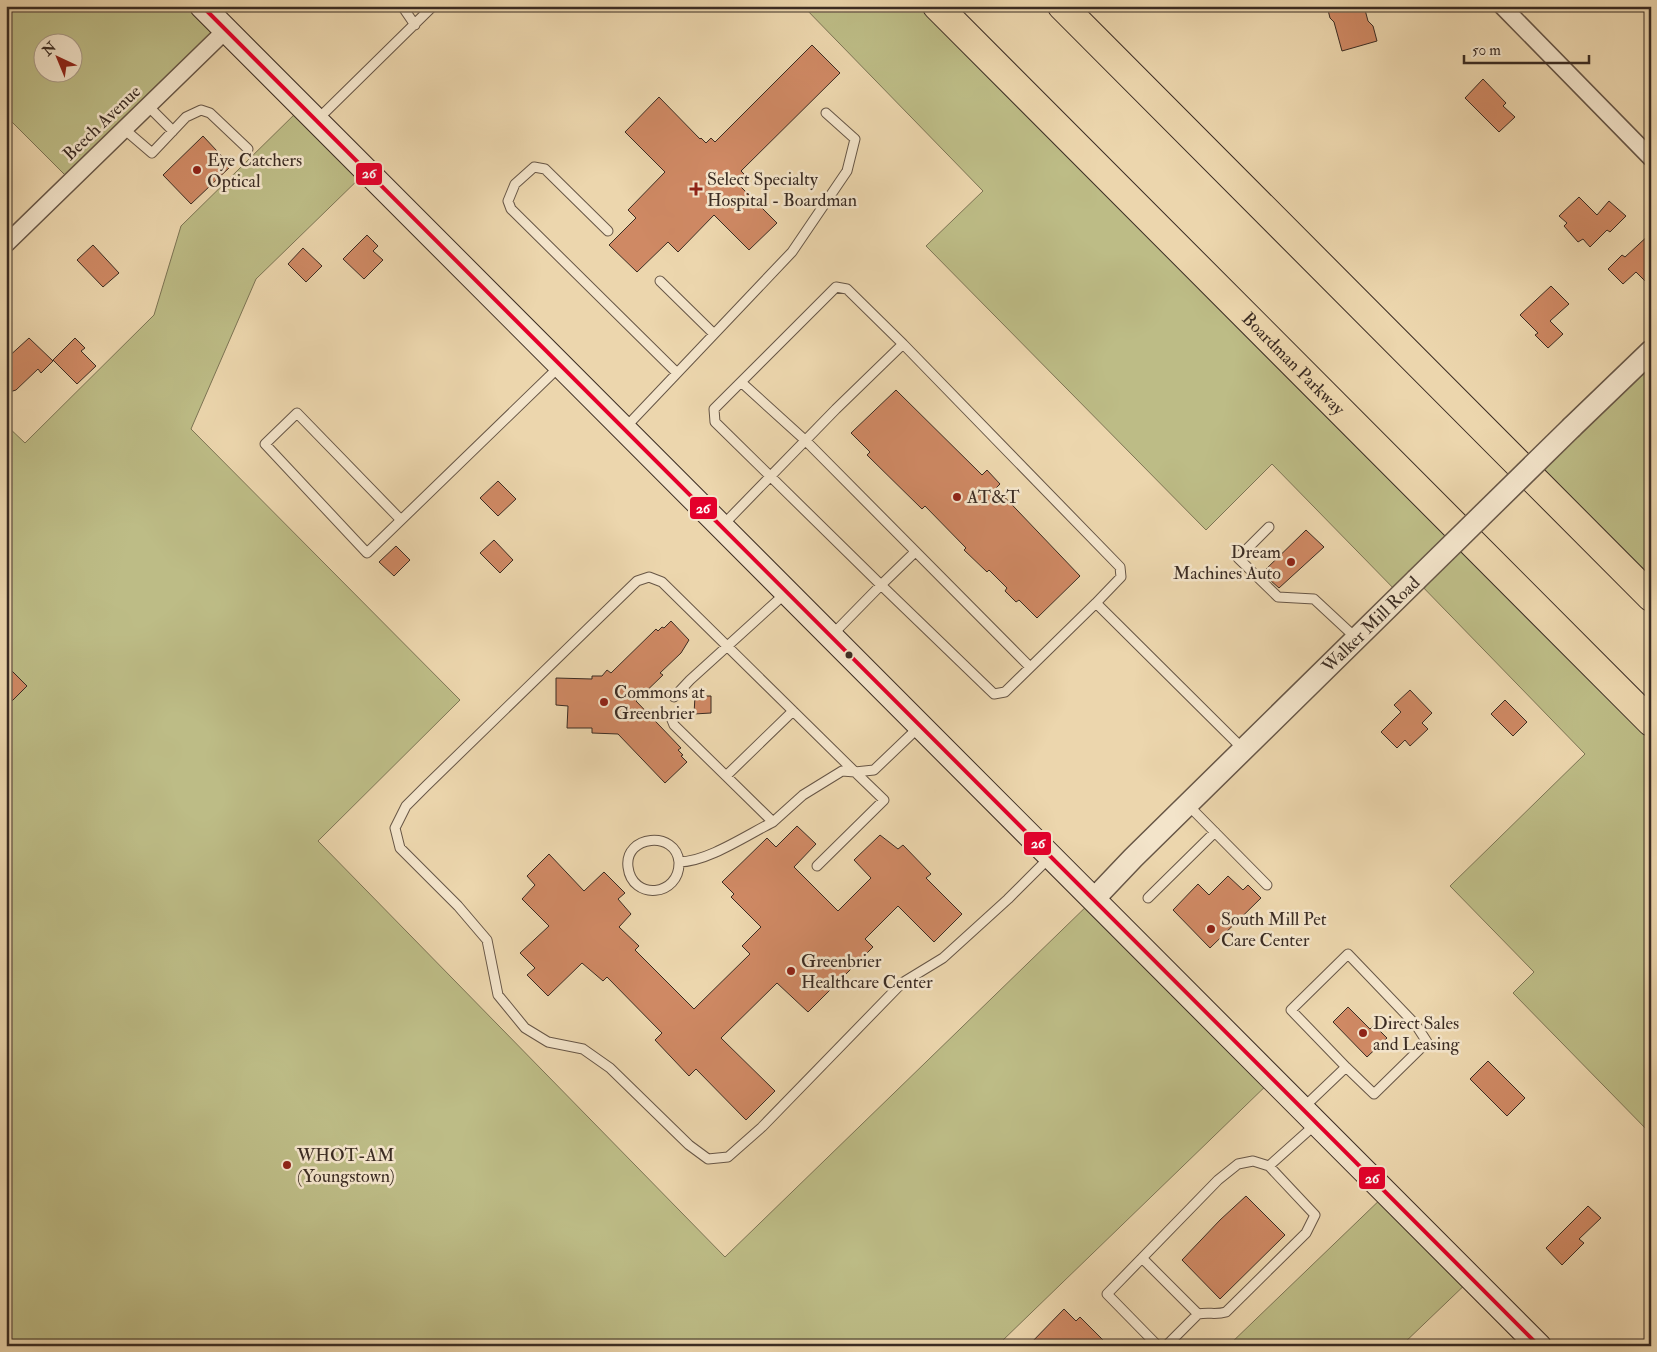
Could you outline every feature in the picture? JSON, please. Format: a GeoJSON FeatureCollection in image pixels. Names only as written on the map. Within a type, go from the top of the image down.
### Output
{"type":"FeatureCollection","features":[{"type":"Feature","properties":{"kind":"highway","name":"Boardman Parkway"},"geometry":{"type":"LineString","coordinates":[[937,6],[1651,722]]}},
{"type":"Feature","properties":{"kind":"highway"},"geometry":{"type":"LineString","coordinates":[[1062,6],[1651,597]]}},
{"type":"Feature","properties":{"kind":"main road"},"geometry":{"type":"LineString","coordinates":[[202,6],[1538,1345]]}},
{"type":"Feature","properties":{"kind":"street"},"geometry":{"type":"LineString","coordinates":[[1502,6],[1651,158]]}},
{"type":"Feature","properties":{"kind":"street","name":"Beech Avenue"},"geometry":{"type":"LineString","coordinates":[[6,244],[226,30]]}},
{"type":"Feature","properties":{"kind":"street","name":"Walker Mill Road"},"geometry":{"type":"LineString","coordinates":[[1094,899],[1187,804],[1651,351]]}},
{"type":"Feature","properties":{"kind":"lane"},"geometry":{"type":"LineString","coordinates":[[402,6],[415,25]]}},
{"type":"Feature","properties":{"kind":"lane"},"geometry":{"type":"LineString","coordinates":[[316,121],[433,6]]}},
{"type":"Feature","properties":{"kind":"lane"},"geometry":{"type":"LineString","coordinates":[[148,106],[173,131]]}},
{"type":"Feature","properties":{"kind":"lane"},"geometry":{"type":"LineString","coordinates":[[124,129],[152,153],[186,117],[200,110],[210,113],[248,149]]}},
{"type":"Feature","properties":{"kind":"lane"},"geometry":{"type":"LineString","coordinates":[[623,429],[792,252],[847,170],[855,139],[826,112]]}},
{"type":"Feature","properties":{"kind":"lane"},"geometry":{"type":"LineString","coordinates":[[608,231],[545,169],[534,167],[515,184],[508,201],[511,209],[677,373]]}},
{"type":"Feature","properties":{"kind":"lane"},"geometry":{"type":"LineString","coordinates":[[660,281],[714,334]]}},
{"type":"Feature","properties":{"kind":"lane"},"geometry":{"type":"LineString","coordinates":[[836,287],[847,289],[1120,566],[1121,577],[1005,692],[994,694],[881,586],[715,422],[714,409],[741,382],[836,287]]}},
{"type":"Feature","properties":{"kind":"lane"},"geometry":{"type":"LineString","coordinates":[[721,527],[806,442],[836,409],[903,344]]}},
{"type":"Feature","properties":{"kind":"lane"},"geometry":{"type":"LineString","coordinates":[[401,520],[297,413],[265,444],[367,553],[401,520],[560,365]]}},
{"type":"Feature","properties":{"kind":"lane"},"geometry":{"type":"LineString","coordinates":[[741,382],[806,442],[914,553],[1030,667]]}},
{"type":"Feature","properties":{"kind":"lane"},"geometry":{"type":"LineString","coordinates":[[1268,527],[1238,558],[1278,597],[1314,599],[1356,638]]}},
{"type":"Feature","properties":{"kind":"lane"},"geometry":{"type":"LineString","coordinates":[[831,636],[914,553]]}},
{"type":"Feature","properties":{"kind":"lane"},"geometry":{"type":"LineString","coordinates":[[817,866],[884,800],[662,582],[649,577],[637,581],[406,806],[395,828],[400,848],[458,906],[487,940],[498,995],[525,1028],[548,1042],[583,1049],[610,1068],[689,1145],[708,1159],[728,1156],[762,1128],[902,983],[943,958],[1008,899],[1051,856]]}},
{"type":"Feature","properties":{"kind":"lane"},"geometry":{"type":"LineString","coordinates":[[674,697],[690,680],[787,592]]}},
{"type":"Feature","properties":{"kind":"lane"},"geometry":{"type":"LineString","coordinates":[[1096,602],[1244,749]]}},
{"type":"Feature","properties":{"kind":"lane"},"geometry":{"type":"LineString","coordinates":[[726,776],[793,711]]}},
{"type":"Feature","properties":{"kind":"lane"},"geometry":{"type":"LineString","coordinates":[[670,715],[674,725],[773,822]]}},
{"type":"Feature","properties":{"kind":"lane"},"geometry":{"type":"LineString","coordinates":[[679,862],[703,858],[773,822],[803,795],[842,771],[874,770],[920,726]]}},
{"type":"Feature","properties":{"kind":"lane"},"geometry":{"type":"LineString","coordinates":[[1187,804],[1267,885]]}},
{"type":"Feature","properties":{"kind":"lane"},"geometry":{"type":"LineString","coordinates":[[1148,898],[1215,832]]}},
{"type":"Feature","properties":{"kind":"lane"},"geometry":{"type":"LineString","coordinates":[[655,839],[666,842],[674,849],[679,862],[679,869],[675,879],[667,887],[657,891],[646,890],[637,885],[630,876],[628,866],[630,855],[636,846],[645,840],[655,839]]}},
{"type":"Feature","properties":{"kind":"lane"},"geometry":{"type":"LineString","coordinates":[[1348,954],[1416,1025],[1427,1042],[1374,1094],[1346,1067],[1291,1010],[1348,954]]}},
{"type":"Feature","properties":{"kind":"lane"},"geometry":{"type":"LineString","coordinates":[[1269,1166],[1310,1116],[1346,1067]]}},
{"type":"Feature","properties":{"kind":"lane"},"geometry":{"type":"LineString","coordinates":[[1158,1346],[1106,1294],[1218,1180],[1238,1164],[1253,1161],[1269,1166],[1315,1215],[1306,1233],[1226,1312],[1217,1315],[1208,1312],[1198,1314],[1166,1346]]}},
{"type":"Feature","properties":{"kind":"lane"},"geometry":{"type":"LineString","coordinates":[[1142,1258],[1198,1314]]}},
{"type":"Feature","properties":{"kind":"shaded area"},"geometry":{"type":"Polygon","coordinates":[[[6,6],[202,6],[226,30],[71,181],[6,116],[6,6]]]}},
{"type":"Feature","properties":{"kind":"shaded area"},"geometry":{"type":"Polygon","coordinates":[[[803,6],[937,6],[1651,722],[1651,1134],[1513,993],[1534,972],[1450,886],[1585,754],[1416,580],[1400,595],[1272,464],[1206,530],[926,246],[983,191],[803,6]]]}},
{"type":"Feature","properties":{"kind":"shaded area"},"geometry":{"type":"Polygon","coordinates":[[[302,107],[367,171],[256,279],[191,429],[460,700],[318,841],[725,1257],[1094,899],[1273,1079],[1001,1342],[1004,1346],[6,1346],[6,425],[25,443],[154,315],[181,226],[302,107]]]}},
{"type":"Feature","properties":{"kind":"shaded area"},"geometry":{"type":"Polygon","coordinates":[[[1651,351],[1651,597],[1526,472],[1651,351]]]}},
{"type":"Feature","properties":{"kind":"shaded area"},"geometry":{"type":"Polygon","coordinates":[[[1387,1193],[1472,1278],[1401,1346],[1228,1346],[1387,1193]]]}},
{"type":"Feature","properties":{"kind":"building"},"geometry":{"type":"Polygon","coordinates":[[[1327,6],[1364,6],[1377,41],[1342,51],[1334,22],[1330,18],[1327,6]]]}},
{"type":"Feature","properties":{"kind":"building"},"geometry":{"type":"Polygon","coordinates":[[[812,45],[840,73],[741,171],[745,175],[741,178],[746,183],[741,187],[777,223],[749,250],[714,215],[678,252],[668,242],[637,272],[609,245],[636,218],[628,210],[665,172],[625,132],[659,97],[700,139],[706,143],[711,138],[715,142],[812,45]]]}},
{"type":"Feature","properties":{"kind":"building"},"geometry":{"type":"Polygon","coordinates":[[[1483,79],[1506,103],[1503,106],[1515,117],[1499,132],[1465,98],[1483,79]]]}},
{"type":"Feature","properties":{"kind":"building","name":"Eye Catchers Optical"},"geometry":{"type":"Polygon","coordinates":[[[203,136],[231,166],[191,204],[163,175],[203,136]]]}},
{"type":"Feature","properties":{"kind":"building"},"geometry":{"type":"Polygon","coordinates":[[[1579,197],[1597,215],[1609,201],[1626,216],[1610,232],[1607,230],[1590,247],[1583,239],[1578,242],[1564,226],[1567,223],[1559,216],[1579,197]]]}},
{"type":"Feature","properties":{"kind":"building"},"geometry":{"type":"Polygon","coordinates":[[[1651,233],[1651,287],[1636,272],[1623,284],[1608,269],[1622,255],[1625,257],[1651,233]]]}},
{"type":"Feature","properties":{"kind":"building"},"geometry":{"type":"Polygon","coordinates":[[[367,235],[378,246],[373,251],[383,260],[364,279],[343,259],[367,235]]]}},
{"type":"Feature","properties":{"kind":"building"},"geometry":{"type":"Polygon","coordinates":[[[93,245],[119,273],[103,287],[77,260],[93,245]]]}},
{"type":"Feature","properties":{"kind":"building"},"geometry":{"type":"Polygon","coordinates":[[[303,248],[322,266],[306,282],[288,264],[303,248]]]}},
{"type":"Feature","properties":{"kind":"building"},"geometry":{"type":"Polygon","coordinates":[[[1551,286],[1569,304],[1550,321],[1563,334],[1548,348],[1535,335],[1538,333],[1520,315],[1551,286]]]}},
{"type":"Feature","properties":{"kind":"building"},"geometry":{"type":"Polygon","coordinates":[[[29,338],[53,361],[41,373],[38,369],[16,390],[6,393],[6,359],[29,338]]]}},
{"type":"Feature","properties":{"kind":"building"},"geometry":{"type":"Polygon","coordinates":[[[75,338],[85,348],[81,351],[96,366],[77,384],[53,360],[75,338]]]}},
{"type":"Feature","properties":{"kind":"building","name":"AT&T"},"geometry":{"type":"Polygon","coordinates":[[[896,390],[982,475],[987,470],[1000,484],[996,488],[1080,576],[1037,618],[1019,600],[1016,602],[1005,591],[1007,588],[989,570],[987,572],[964,550],[966,548],[925,506],[922,509],[867,455],[870,452],[851,433],[896,390]]]}},
{"type":"Feature","properties":{"kind":"building"},"geometry":{"type":"Polygon","coordinates":[[[498,481],[516,499],[498,516],[480,498],[498,481]]]}},
{"type":"Feature","properties":{"kind":"building","name":"Dream Machines Auto"},"geometry":{"type":"Polygon","coordinates":[[[1306,530],[1324,547],[1279,588],[1262,573],[1306,530]]]}},
{"type":"Feature","properties":{"kind":"building"},"geometry":{"type":"Polygon","coordinates":[[[494,540],[513,560],[500,573],[480,553],[494,540]]]}},
{"type":"Feature","properties":{"kind":"building"},"geometry":{"type":"Polygon","coordinates":[[[396,546],[410,560],[394,576],[379,562],[396,546]]]}},
{"type":"Feature","properties":{"kind":"building","name":"Commons at Greenbrier"},"geometry":{"type":"Polygon","coordinates":[[[671,621],[689,640],[681,653],[660,673],[663,675],[636,701],[681,748],[678,750],[687,762],[665,783],[618,734],[592,733],[592,728],[567,728],[568,706],[556,705],[556,678],[592,679],[592,676],[602,676],[607,670],[611,673],[656,629],[658,631],[662,627],[664,628],[671,621]]]}},
{"type":"Feature","properties":{"kind":"building"},"geometry":{"type":"Polygon","coordinates":[[[6,665],[27,686],[6,707],[6,665]]]}},
{"type":"Feature","properties":{"kind":"building"},"geometry":{"type":"Polygon","coordinates":[[[1410,690],[1432,713],[1422,723],[1428,729],[1410,746],[1405,740],[1397,748],[1381,732],[1401,712],[1394,705],[1410,690]]]}},
{"type":"Feature","properties":{"kind":"building"},"geometry":{"type":"Polygon","coordinates":[[[695,696],[711,696],[711,713],[694,714],[695,696]]]}},
{"type":"Feature","properties":{"kind":"building"},"geometry":{"type":"Polygon","coordinates":[[[1505,700],[1527,722],[1513,736],[1491,714],[1505,700]]]}},
{"type":"Feature","properties":{"kind":"building","name":"Greenbrier Healthcare Center"},"geometry":{"type":"Polygon","coordinates":[[[797,826],[816,844],[794,867],[838,911],[871,878],[854,860],[880,835],[898,849],[903,845],[931,874],[926,878],[962,914],[934,942],[898,906],[865,939],[873,947],[808,1012],[777,983],[721,1038],[775,1091],[746,1120],[696,1069],[689,1076],[655,1040],[662,1033],[607,977],[603,981],[582,963],[548,996],[527,975],[535,968],[520,953],[549,926],[522,899],[535,885],[527,876],[549,854],[584,891],[604,872],[625,893],[618,899],[631,914],[619,927],[639,946],[635,950],[694,1009],[750,954],[742,946],[761,927],[731,897],[734,894],[722,882],[767,838],[776,847],[797,826]]]}},
{"type":"Feature","properties":{"kind":"building","name":"South Mill Pet Care Center"},"geometry":{"type":"Polygon","coordinates":[[[1228,876],[1243,890],[1248,885],[1261,898],[1210,948],[1173,910],[1198,884],[1209,895],[1228,876]]]}},
{"type":"Feature","properties":{"kind":"building","name":"Direct Sales and Leasing"},"geometry":{"type":"Polygon","coordinates":[[[1348,1007],[1370,1029],[1374,1025],[1387,1038],[1367,1057],[1333,1022],[1348,1007]]]}},
{"type":"Feature","properties":{"kind":"building"},"geometry":{"type":"Polygon","coordinates":[[[1488,1061],[1525,1098],[1507,1116],[1470,1079],[1488,1061]]]}},
{"type":"Feature","properties":{"kind":"building"},"geometry":{"type":"Polygon","coordinates":[[[1246,1196],[1285,1235],[1220,1299],[1182,1260],[1246,1196]]]}},
{"type":"Feature","properties":{"kind":"building"},"geometry":{"type":"Polygon","coordinates":[[[1588,1206],[1601,1218],[1579,1239],[1584,1243],[1562,1265],[1546,1248],[1588,1206]]]}},
{"type":"Feature","properties":{"kind":"building"},"geometry":{"type":"Polygon","coordinates":[[[1064,1309],[1076,1321],[1080,1317],[1109,1346],[1028,1346],[1064,1309]]]}},
{"type":"Feature","properties":{"kind":"transit line","name":"26"},"geometry":{"type":"LineString","coordinates":[[202,6],[1539,1346]]}},
{"type":"Feature","properties":{"kind":"place","name":"Eye Catchers Optical"},"geometry":{"type":"Point","coordinates":[197,170]}},
{"type":"Feature","properties":{"kind":"place","name":"Select Specialty Hospital - Boardman"},"geometry":{"type":"Point","coordinates":[696,189]}},
{"type":"Feature","properties":{"kind":"place","name":"AT&T"},"geometry":{"type":"Point","coordinates":[957,497]}},
{"type":"Feature","properties":{"kind":"place","name":"Dream Machines Auto"},"geometry":{"type":"Point","coordinates":[1291,562]}},
{"type":"Feature","properties":{"kind":"place","name":"Commons at Greenbrier"},"geometry":{"type":"Point","coordinates":[604,702]}},
{"type":"Feature","properties":{"kind":"place","name":"South Mill Pet Care Center"},"geometry":{"type":"Point","coordinates":[1211,929]}},
{"type":"Feature","properties":{"kind":"place","name":"Greenbrier Healthcare Center"},"geometry":{"type":"Point","coordinates":[791,971]}},
{"type":"Feature","properties":{"kind":"place","name":"Direct Sales and Leasing"},"geometry":{"type":"Point","coordinates":[1363,1033]}},
{"type":"Feature","properties":{"kind":"place","name":"WHOT-AM (Youngstown)"},"geometry":{"type":"Point","coordinates":[287,1165]}}]}
